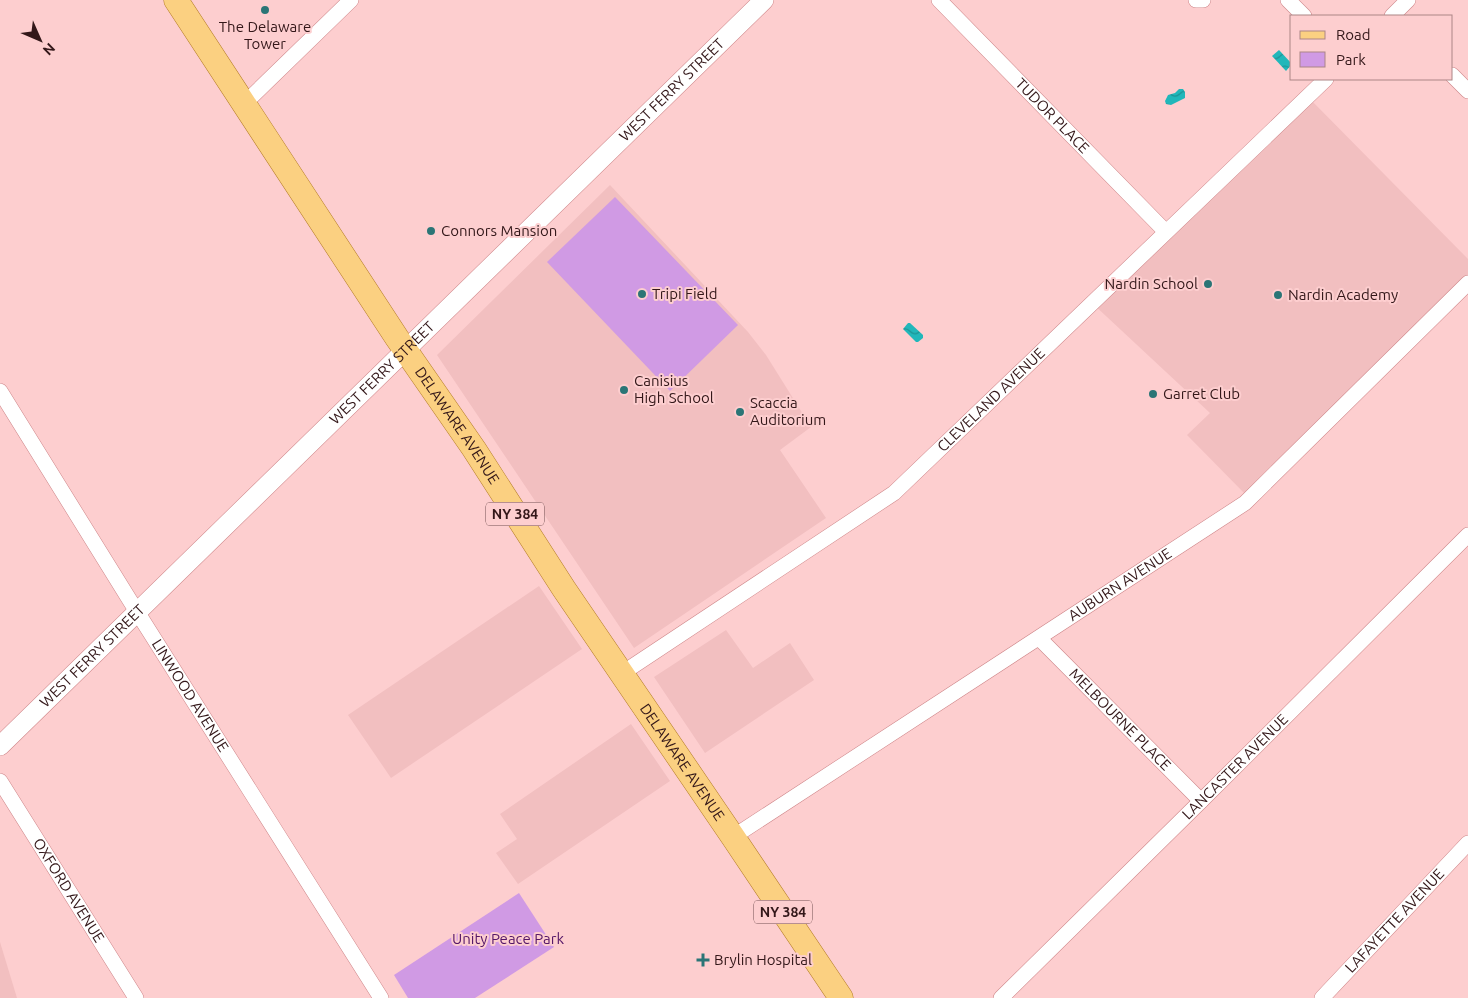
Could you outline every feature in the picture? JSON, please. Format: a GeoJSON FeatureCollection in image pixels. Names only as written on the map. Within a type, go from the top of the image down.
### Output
{"type":"FeatureCollection","features":[{"type":"Feature","properties":{"kind":"main road","name":"DELAWARE AVENUE"},"geometry":{"type":"LineString","coordinates":[[176,0],[621,674],[841,998]]}},
{"type":"Feature","properties":{"kind":"street"},"geometry":{"type":"LineString","coordinates":[[244,104],[351,0]]}},
{"type":"Feature","properties":{"kind":"street","name":"WEST FERRY STREET"},"geometry":{"type":"LineString","coordinates":[[0,746],[764,0]]}},
{"type":"Feature","properties":{"kind":"street","name":"TUDOR PLACE"},"geometry":{"type":"LineString","coordinates":[[939,0],[1166,232]]}},
{"type":"Feature","properties":{"kind":"street"},"geometry":{"type":"LineString","coordinates":[[1196,0],[1203,0]]}},
{"type":"Feature","properties":{"kind":"street"},"geometry":{"type":"LineString","coordinates":[[1288,0],[1303,15]]}},
{"type":"Feature","properties":{"kind":"street"},"geometry":{"type":"LineString","coordinates":[[1394,15],[1408,0]]}},
{"type":"Feature","properties":{"kind":"street"},"geometry":{"type":"LineString","coordinates":[[1453,76],[1468,91]]}},
{"type":"Feature","properties":{"kind":"street","name":"CLEVELAND AVENUE"},"geometry":{"type":"LineString","coordinates":[[621,674],[894,493],[1325,80]]}},
{"type":"Feature","properties":{"kind":"street","name":"AUBURN AVENUE"},"geometry":{"type":"LineString","coordinates":[[733,837],[1245,504],[1468,283]]}},
{"type":"Feature","properties":{"kind":"street","name":"LINWOOD AVENUE"},"geometry":{"type":"LineString","coordinates":[[0,391],[381,998]]}},
{"type":"Feature","properties":{"kind":"street","name":"LANCASTER AVENUE"},"geometry":{"type":"LineString","coordinates":[[1001,998],[1201,802],[1468,535]]}},
{"type":"Feature","properties":{"kind":"street","name":"MELBOURNE PLACE"},"geometry":{"type":"LineString","coordinates":[[1040,638],[1201,802]]}},
{"type":"Feature","properties":{"kind":"street","name":"OXFORD AVENUE"},"geometry":{"type":"LineString","coordinates":[[0,781],[136,998]]}},
{"type":"Feature","properties":{"kind":"street","name":"LAFAYETTE AVENUE"},"geometry":{"type":"LineString","coordinates":[[1322,998],[1468,843]]}},
{"type":"Feature","properties":{"kind":"shaded area","name":"Nardin Academy"},"geometry":{"type":"Polygon","coordinates":[[[1307,96],[1468,259],[1468,283],[1250,499],[1187,435],[1210,413],[1092,303],[1307,96]]]}},
{"type":"Feature","properties":{"kind":"shaded area","name":"Canisius High School"},"geometry":{"type":"Polygon","coordinates":[[[610,185],[748,332],[766,355],[811,427],[780,450],[826,518],[634,648],[437,355],[610,185]]]}},
{"type":"Feature","properties":{"kind":"shaded area"},"geometry":{"type":"Polygon","coordinates":[[[539,586],[582,649],[391,778],[348,715],[539,586]]]}},
{"type":"Feature","properties":{"kind":"shaded area"},"geometry":{"type":"Polygon","coordinates":[[[726,630],[753,668],[790,643],[814,680],[705,753],[654,677],[726,630]]]}},
{"type":"Feature","properties":{"kind":"shaded area"},"geometry":{"type":"Polygon","coordinates":[[[631,724],[670,781],[518,884],[496,853],[517,839],[500,814],[631,724]]]}},
{"type":"Feature","properties":{"kind":"shaded area"},"geometry":{"type":"Polygon","coordinates":[[[0,942],[17,998],[0,998],[0,942]]]}},
{"type":"Feature","properties":{"kind":"green space","name":"Tripi Field"},"geometry":{"type":"Polygon","coordinates":[[[615,197],[738,325],[670,391],[547,262],[615,197]]]}},
{"type":"Feature","properties":{"kind":"green space","name":"Unity Peace Park"},"geometry":{"type":"Polygon","coordinates":[[[519,893],[554,947],[475,998],[408,998],[394,975],[519,893]]]}},
{"type":"Feature","properties":{"kind":"water"},"geometry":{"type":"Polygon","coordinates":[[[1279,50],[1290,62],[1290,66],[1286,71],[1272,56],[1279,50]]]}},
{"type":"Feature","properties":{"kind":"water"},"geometry":{"type":"Polygon","coordinates":[[[1179,89],[1183,89],[1185,92],[1185,98],[1171,105],[1166,104],[1165,101],[1168,95],[1175,93],[1179,89]]]}},
{"type":"Feature","properties":{"kind":"water"},"geometry":{"type":"Polygon","coordinates":[[[908,323],[923,335],[923,338],[918,342],[903,329],[908,323]]]}},
{"type":"Feature","properties":{"kind":"place","name":"The Delaware Tower"},"geometry":{"type":"Point","coordinates":[265,10]}},
{"type":"Feature","properties":{"kind":"place","name":"Connors Mansion"},"geometry":{"type":"Point","coordinates":[431,231]}},
{"type":"Feature","properties":{"kind":"place","name":"Nardin School"},"geometry":{"type":"Point","coordinates":[1208,284]}},
{"type":"Feature","properties":{"kind":"place","name":"Tripi Field"},"geometry":{"type":"Point","coordinates":[642,294]}},
{"type":"Feature","properties":{"kind":"place","name":"Nardin Academy"},"geometry":{"type":"Point","coordinates":[1278,295]}},
{"type":"Feature","properties":{"kind":"place","name":"Canisius High School"},"geometry":{"type":"Point","coordinates":[624,390]}},
{"type":"Feature","properties":{"kind":"place","name":"Garret Club"},"geometry":{"type":"Point","coordinates":[1153,394]}},
{"type":"Feature","properties":{"kind":"place","name":"Scaccia Auditorium"},"geometry":{"type":"Point","coordinates":[740,412]}},
{"type":"Feature","properties":{"kind":"place","name":"Brylin Hospital"},"geometry":{"type":"Point","coordinates":[703,960]}}]}
